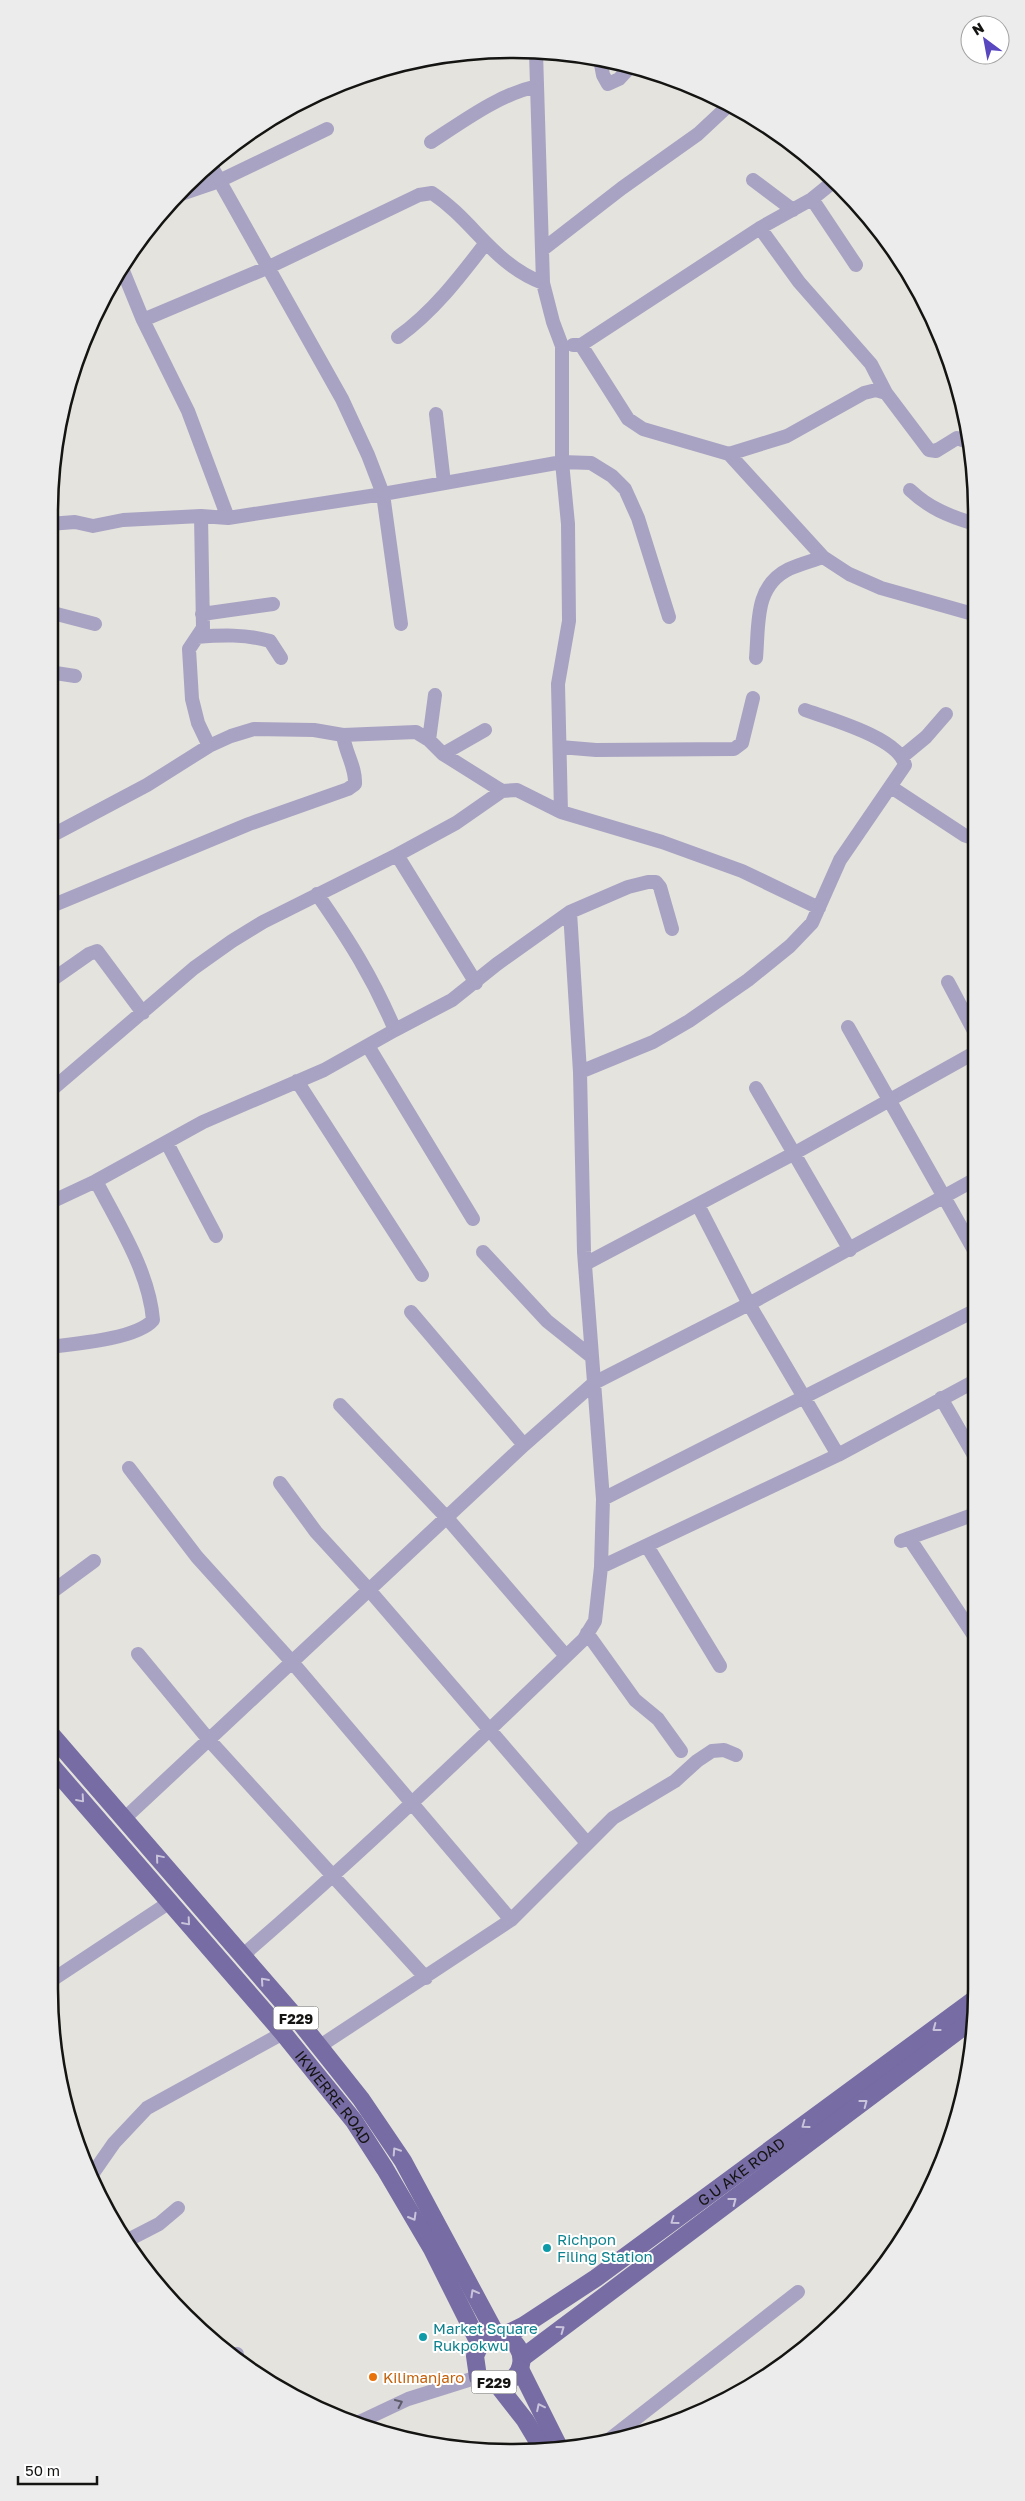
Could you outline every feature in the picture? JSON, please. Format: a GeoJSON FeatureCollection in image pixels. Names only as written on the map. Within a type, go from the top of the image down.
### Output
{"type":"FeatureCollection","features":[{"type":"Feature","properties":{"kind":"main road","name":"F229"},"geometry":{"type":"LineString","coordinates":[[58,1742],[320,2046],[361,2099],[403,2161],[500,2336],[516,2344],[521,2364],[556,2442]]}},
{"type":"Feature","properties":{"kind":"main road"},"geometry":{"type":"LineString","coordinates":[[58,1753],[104,1807],[118,1817],[125,1818]]}},
{"type":"Feature","properties":{"kind":"main road","name":"IKWERRE ROAD"},"geometry":{"type":"LineString","coordinates":[[58,1773],[283,2033],[354,2121],[432,2249],[480,2345]]}},
{"type":"Feature","properties":{"kind":"main road","name":"G.U AKE ROAD"},"geometry":{"type":"LineString","coordinates":[[500,2336],[529,2322],[596,2278],[967,2005]]}},
{"type":"Feature","properties":{"kind":"main road"},"geometry":{"type":"LineString","coordinates":[[521,2364],[966,2025]]}},
{"type":"Feature","properties":{"kind":"main road"},"geometry":{"type":"LineString","coordinates":[[480,2345],[488,2339],[500,2336]]}},
{"type":"Feature","properties":{"kind":"main road","name":"F229"},"geometry":{"type":"LineString","coordinates":[[480,2345],[475,2356],[478,2377],[496,2383],[510,2380],[521,2364]]}},
{"type":"Feature","properties":{"kind":"main road","name":"F229"},"geometry":{"type":"LineString","coordinates":[[496,2383],[525,2420],[539,2443]]}},
{"type":"Feature","properties":{"kind":"street"},"geometry":{"type":"LineString","coordinates":[[536,58],[543,283],[553,322],[562,346],[562,462],[568,524],[569,621],[558,684],[561,812]]}},
{"type":"Feature","properties":{"kind":"street"},"geometry":{"type":"LineString","coordinates":[[601,66],[603,76],[608,84],[619,79],[626,72]]}},
{"type":"Feature","properties":{"kind":"street"},"geometry":{"type":"LineString","coordinates":[[431,142],[499,99],[518,90],[537,86]]}},
{"type":"Feature","properties":{"kind":"street"},"geometry":{"type":"LineString","coordinates":[[542,250],[698,134],[724,110]]}},
{"type":"Feature","properties":{"kind":"street"},"geometry":{"type":"LineString","coordinates":[[192,190],[219,181],[327,129]]}},
{"type":"Feature","properties":{"kind":"street"},"geometry":{"type":"LineString","coordinates":[[213,169],[342,399],[368,455],[383,494],[401,624]]}},
{"type":"Feature","properties":{"kind":"street"},"geometry":{"type":"LineString","coordinates":[[753,180],[793,210]]}},
{"type":"Feature","properties":{"kind":"street"},"geometry":{"type":"LineString","coordinates":[[562,346],[581,345],[760,228],[812,199],[829,186]]}},
{"type":"Feature","properties":{"kind":"street"},"geometry":{"type":"LineString","coordinates":[[142,320],[269,267],[418,195],[432,193],[445,201],[485,244],[524,275],[543,283]]}},
{"type":"Feature","properties":{"kind":"street"},"geometry":{"type":"LineString","coordinates":[[812,199],[856,265]]}},
{"type":"Feature","properties":{"kind":"street"},"geometry":{"type":"LineString","coordinates":[[760,228],[799,282],[871,364],[886,393],[929,450],[936,451],[958,438],[962,440]]}},
{"type":"Feature","properties":{"kind":"street"},"geometry":{"type":"LineString","coordinates":[[398,337],[416,324],[455,283],[485,244]]}},
{"type":"Feature","properties":{"kind":"street"},"geometry":{"type":"LineString","coordinates":[[124,275],[142,320],[188,411],[228,518]]}},
{"type":"Feature","properties":{"kind":"street"},"geometry":{"type":"LineString","coordinates":[[581,345],[628,419],[644,429],[729,454],[822,557],[849,574],[880,588],[968,609]]}},
{"type":"Feature","properties":{"kind":"street"},"geometry":{"type":"LineString","coordinates":[[729,454],[787,436],[864,394],[876,390],[886,393]]}},
{"type":"Feature","properties":{"kind":"street"},"geometry":{"type":"LineString","coordinates":[[436,414],[444,483]]}},
{"type":"Feature","properties":{"kind":"street"},"geometry":{"type":"LineString","coordinates":[[58,523],[76,522],[93,526],[123,520],[201,516],[228,518],[383,494],[562,462],[591,464],[612,476],[625,489],[638,518],[669,617]]}},
{"type":"Feature","properties":{"kind":"street"},"geometry":{"type":"LineString","coordinates":[[910,490],[923,502],[948,516],[968,523]]}},
{"type":"Feature","properties":{"kind":"street"},"geometry":{"type":"LineString","coordinates":[[201,516],[203,628],[189,649],[192,699],[198,723],[208,746]]}},
{"type":"Feature","properties":{"kind":"street"},"geometry":{"type":"LineString","coordinates":[[756,658],[761,601],[768,585],[790,569],[822,557]]}},
{"type":"Feature","properties":{"kind":"street"},"geometry":{"type":"LineString","coordinates":[[202,614],[273,604]]}},
{"type":"Feature","properties":{"kind":"street"},"geometry":{"type":"LineString","coordinates":[[58,614],[95,624]]}},
{"type":"Feature","properties":{"kind":"street"},"geometry":{"type":"LineString","coordinates":[[197,636],[226,634],[259,638],[270,641],[281,658]]}},
{"type":"Feature","properties":{"kind":"street"},"geometry":{"type":"LineString","coordinates":[[58,673],[75,676]]}},
{"type":"Feature","properties":{"kind":"street"},"geometry":{"type":"LineString","coordinates":[[429,740],[435,695]]}},
{"type":"Feature","properties":{"kind":"street"},"geometry":{"type":"LineString","coordinates":[[560,747],[596,750],[734,749],[739,747],[742,742],[753,698]]}},
{"type":"Feature","properties":{"kind":"street"},"geometry":{"type":"LineString","coordinates":[[580,1072],[653,1042],[689,1021],[748,980],[790,946],[812,923],[840,860],[905,765],[903,756],[892,746],[860,730],[805,710]]}},
{"type":"Feature","properties":{"kind":"street"},"geometry":{"type":"LineString","coordinates":[[903,756],[926,737],[946,714]]}},
{"type":"Feature","properties":{"kind":"street"},"geometry":{"type":"LineString","coordinates":[[58,832],[147,785],[208,746],[254,729],[314,730],[343,735],[416,732],[429,740],[443,754],[502,791]]}},
{"type":"Feature","properties":{"kind":"street"},"geometry":{"type":"LineString","coordinates":[[443,754],[485,730]]}},
{"type":"Feature","properties":{"kind":"street"},"geometry":{"type":"LineString","coordinates":[[58,902],[249,824],[348,789],[355,784],[356,776],[345,747],[343,735]]}},
{"type":"Feature","properties":{"kind":"street"},"geometry":{"type":"LineString","coordinates":[[891,787],[968,836]]}},
{"type":"Feature","properties":{"kind":"street"},"geometry":{"type":"LineString","coordinates":[[58,1084],[194,968],[232,941],[317,894],[397,855],[456,823],[502,791],[517,790],[561,812],[662,842],[742,870],[819,908]]}},
{"type":"Feature","properties":{"kind":"street"},"geometry":{"type":"LineString","coordinates":[[397,855],[476,983]]}},
{"type":"Feature","properties":{"kind":"street"},"geometry":{"type":"LineString","coordinates":[[58,1199],[167,1143],[203,1122],[324,1070],[452,1000],[476,983],[497,964],[570,912],[628,887],[656,882],[660,887],[672,929]]}},
{"type":"Feature","properties":{"kind":"street"},"geometry":{"type":"LineString","coordinates":[[317,894],[376,986],[395,1030]]}},
{"type":"Feature","properties":{"kind":"street"},"geometry":{"type":"LineString","coordinates":[[242,1956],[333,1878],[489,1730],[566,1656],[595,1621],[601,1567],[603,1499],[585,1264],[580,1072],[570,912]]}},
{"type":"Feature","properties":{"kind":"street"},"geometry":{"type":"LineString","coordinates":[[58,976],[89,954],[97,951],[143,1013]]}},
{"type":"Feature","properties":{"kind":"street"},"geometry":{"type":"LineString","coordinates":[[948,982],[968,1020]]}},
{"type":"Feature","properties":{"kind":"street"},"geometry":{"type":"LineString","coordinates":[[848,1027],[968,1240]]}},
{"type":"Feature","properties":{"kind":"street"},"geometry":{"type":"LineString","coordinates":[[368,1046],[473,1219]]}},
{"type":"Feature","properties":{"kind":"street"},"geometry":{"type":"LineString","coordinates":[[585,1264],[793,1154],[968,1056]]}},
{"type":"Feature","properties":{"kind":"street"},"geometry":{"type":"LineString","coordinates":[[297,1081],[422,1275]]}},
{"type":"Feature","properties":{"kind":"street"},"geometry":{"type":"LineString","coordinates":[[756,1088],[850,1250]]}},
{"type":"Feature","properties":{"kind":"street"},"geometry":{"type":"LineString","coordinates":[[167,1143],[216,1236]]}},
{"type":"Feature","properties":{"kind":"street"},"geometry":{"type":"LineString","coordinates":[[58,1346],[100,1341],[147,1326],[153,1320],[152,1307],[140,1268],[96,1180]]}},
{"type":"Feature","properties":{"kind":"street"},"geometry":{"type":"LineString","coordinates":[[125,1818],[524,1445],[594,1383],[749,1304],[968,1184]]}},
{"type":"Feature","properties":{"kind":"street"},"geometry":{"type":"LineString","coordinates":[[698,1205],[749,1304],[838,1455]]}},
{"type":"Feature","properties":{"kind":"street"},"geometry":{"type":"LineString","coordinates":[[483,1252],[547,1321],[592,1357]]}},
{"type":"Feature","properties":{"kind":"street"},"geometry":{"type":"LineString","coordinates":[[411,1312],[524,1445]]}},
{"type":"Feature","properties":{"kind":"street"},"geometry":{"type":"LineString","coordinates":[[603,1499],[968,1314]]}},
{"type":"Feature","properties":{"kind":"street"},"geometry":{"type":"LineString","coordinates":[[601,1567],[838,1455],[968,1384]]}},
{"type":"Feature","properties":{"kind":"street"},"geometry":{"type":"LineString","coordinates":[[941,1398],[968,1445]]}},
{"type":"Feature","properties":{"kind":"street"},"geometry":{"type":"LineString","coordinates":[[340,1405],[447,1518],[566,1656]]}},
{"type":"Feature","properties":{"kind":"street"},"geometry":{"type":"LineString","coordinates":[[129,1468],[197,1557],[292,1662],[511,1920]]}},
{"type":"Feature","properties":{"kind":"street"},"geometry":{"type":"LineString","coordinates":[[280,1483],[316,1532],[370,1591],[587,1843]]}},
{"type":"Feature","properties":{"kind":"street"},"geometry":{"type":"LineString","coordinates":[[968,1516],[905,1539],[968,1627]]}},
{"type":"Feature","properties":{"kind":"street"},"geometry":{"type":"LineString","coordinates":[[647,1546],[720,1666]]}},
{"type":"Feature","properties":{"kind":"street"},"geometry":{"type":"LineString","coordinates":[[58,1587],[94,1561]]}},
{"type":"Feature","properties":{"kind":"street"},"geometry":{"type":"LineString","coordinates":[[587,1633],[635,1700],[658,1719],[681,1750]]}},
{"type":"Feature","properties":{"kind":"street"},"geometry":{"type":"LineString","coordinates":[[138,1654],[209,1740],[426,1978]]}},
{"type":"Feature","properties":{"kind":"street"},"geometry":{"type":"LineString","coordinates":[[320,2046],[426,1978],[511,1920],[613,1818],[675,1781],[697,1761],[712,1751],[724,1750],[736,1755]]}},
{"type":"Feature","properties":{"kind":"street"},"geometry":{"type":"LineString","coordinates":[[58,1976],[170,1902]]}},
{"type":"Feature","properties":{"kind":"street"},"geometry":{"type":"LineString","coordinates":[[95,2170],[114,2144],[147,2108],[283,2033]]}},
{"type":"Feature","properties":{"kind":"street"},"geometry":{"type":"LineString","coordinates":[[132,2238],[159,2224],[178,2208]]}},
{"type":"Feature","properties":{"kind":"street"},"geometry":{"type":"LineString","coordinates":[[623,2430],[644,2415],[728,2345],[798,2292]]}},
{"type":"Feature","properties":{"kind":"street"},"geometry":{"type":"LineString","coordinates":[[366,2419],[408,2399],[478,2377]]}},
{"type":"Feature","properties":{"kind":"place","name":"Richpon Filing Station"},"geometry":{"type":"Point","coordinates":[547,2248]}},
{"type":"Feature","properties":{"kind":"place","name":"Market Square Rukpokwu"},"geometry":{"type":"Point","coordinates":[423,2337]}},
{"type":"Feature","properties":{"kind":"place","name":"Kilimanjaro"},"geometry":{"type":"Point","coordinates":[373,2377]}}]}
